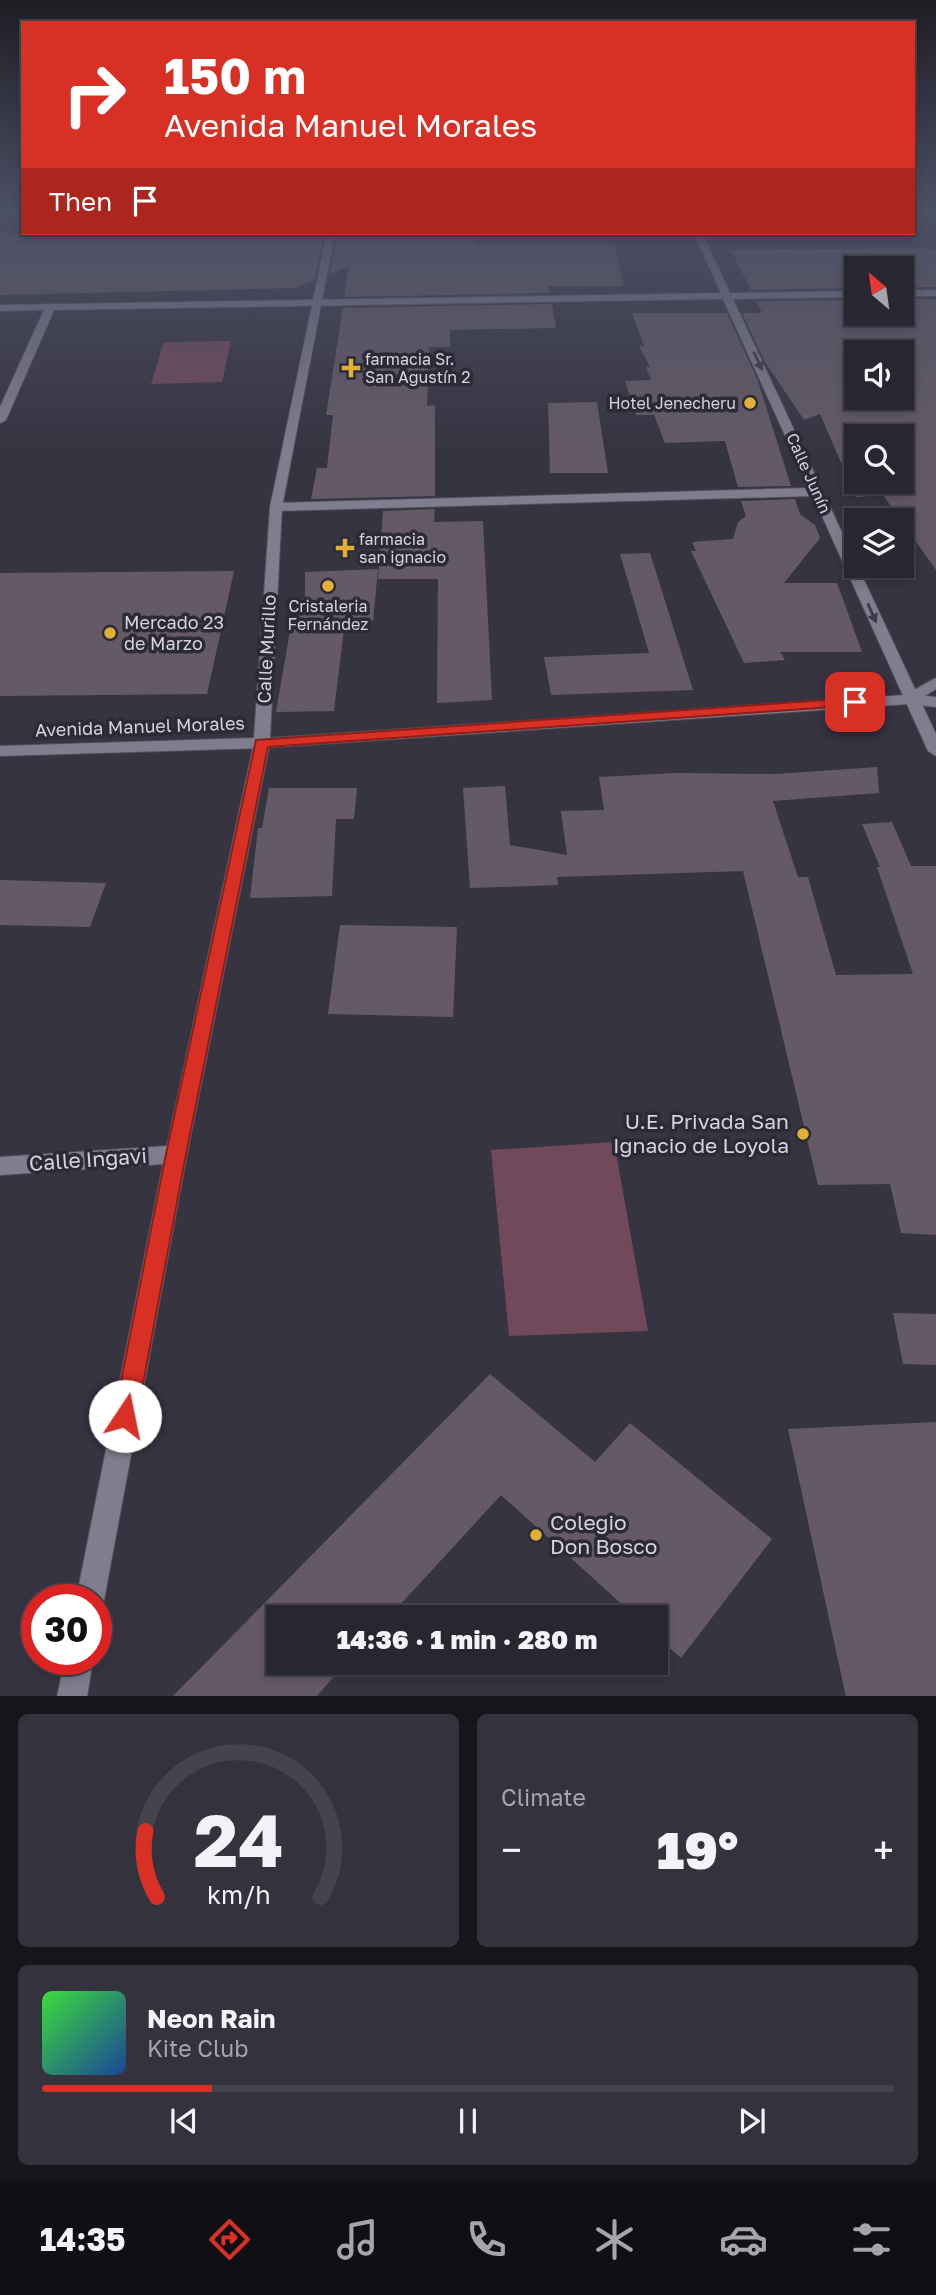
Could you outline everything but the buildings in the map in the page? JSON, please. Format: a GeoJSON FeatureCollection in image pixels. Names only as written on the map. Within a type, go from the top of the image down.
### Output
{"type":"FeatureCollection","features":[{"type":"Feature","properties":{"kind":"street","name":"Calle Murillo"},"geometry":{"type":"LineString","coordinates":[[93,1584],[176,1154],[262,743],[276,507],[318,291]]}},
{"type":"Feature","properties":{"kind":"street","name":"Calle Junín"},"geometry":{"type":"LineString","coordinates":[[726,291],[909,699],[936,751]]}},
{"type":"Feature","properties":{"kind":"street"},"geometry":{"type":"LineString","coordinates":[[914,293],[936,293]]}},
{"type":"Feature","properties":{"kind":"street"},"geometry":{"type":"LineString","coordinates":[[0,308],[844,294]]}},
{"type":"Feature","properties":{"kind":"street"},"geometry":{"type":"LineString","coordinates":[[0,420],[50,307]]}},
{"type":"Feature","properties":{"kind":"street"},"geometry":{"type":"LineString","coordinates":[[276,507],[818,492]]}},
{"type":"Feature","properties":{"kind":"street","name":"Avenida Manuel Morales"},"geometry":{"type":"LineString","coordinates":[[909,699],[936,683]]}},
{"type":"Feature","properties":{"kind":"street","name":"Avenida Manuel Morales"},"geometry":{"type":"LineString","coordinates":[[0,751],[262,743],[909,699],[936,702]]}},
{"type":"Feature","properties":{"kind":"street","name":"Calle Ingavi"},"geometry":{"type":"LineString","coordinates":[[0,1166],[176,1154]]}},
{"type":"Feature","properties":{"kind":"street"},"geometry":{"type":"LineString","coordinates":[[72,1696],[76,1675]]}},
{"type":"Feature","properties":{"kind":"shaded area"},"geometry":{"type":"Polygon","coordinates":[[[231,341],[222,382],[151,384],[164,342],[231,341]]]}},
{"type":"Feature","properties":{"kind":"shaded area"},"geometry":{"type":"Polygon","coordinates":[[[614,1142],[648,1331],[509,1336],[491,1150],[614,1142]]]}},
{"type":"Feature","properties":{"kind":"place","name":"farmacia Sr. San Agustín 2"},"geometry":{"type":"Point","coordinates":[351,368]}},
{"type":"Feature","properties":{"kind":"place","name":"Hotel Jenecheru"},"geometry":{"type":"Point","coordinates":[750,403]}},
{"type":"Feature","properties":{"kind":"place","name":"farmacia san ignacio"},"geometry":{"type":"Point","coordinates":[345,548]}},
{"type":"Feature","properties":{"kind":"place","name":"Cristaleria Fernández"},"geometry":{"type":"Point","coordinates":[328,586]}},
{"type":"Feature","properties":{"kind":"place","name":"Mercado 23 de Marzo"},"geometry":{"type":"Point","coordinates":[110,633]}},
{"type":"Feature","properties":{"kind":"place","name":"U.E. Privada San Ignacio de Loyola"},"geometry":{"type":"Point","coordinates":[803,1134]}},
{"type":"Feature","properties":{"kind":"place","name":"Colegio Don Bosco"},"geometry":{"type":"Point","coordinates":[536,1535]}},
{"type":"Feature","properties":{"kind":"route"},"geometry":{"type":"LineString","coordinates":[[125,1416],[176,1154],[262,743],[855,702]]}}]}
